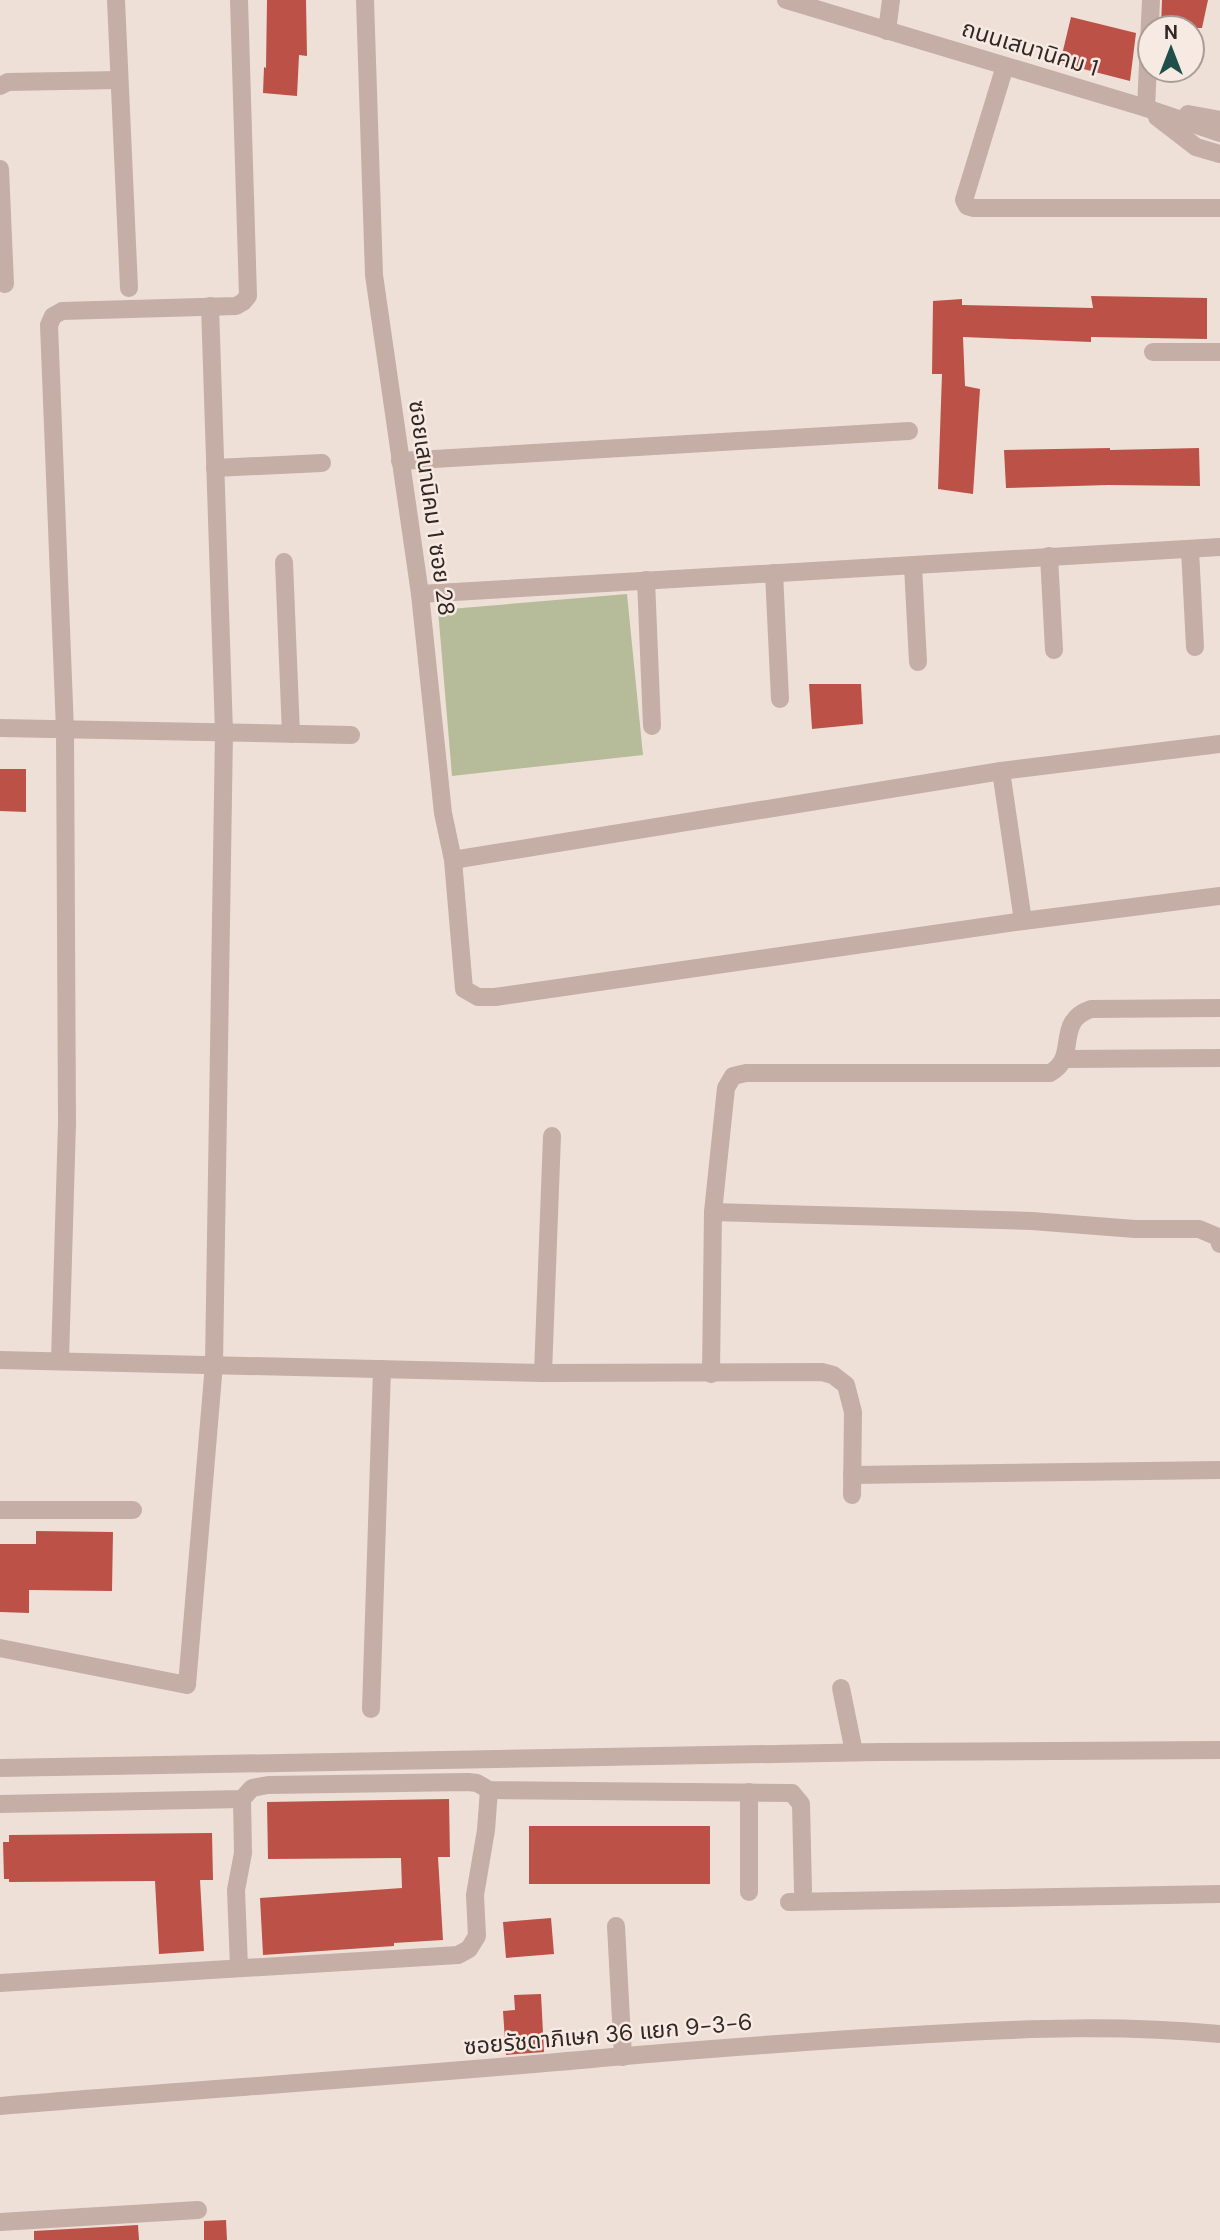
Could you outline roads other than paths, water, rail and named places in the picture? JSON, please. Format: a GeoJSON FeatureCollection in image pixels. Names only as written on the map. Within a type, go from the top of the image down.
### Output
{"type":"FeatureCollection","features":[{"type":"Feature","properties":{"kind":"street"},"geometry":{"type":"LineString","coordinates":[[116,0],[129,288]]}},
{"type":"Feature","properties":{"kind":"street"},"geometry":{"type":"LineString","coordinates":[[60,1360],[67,1123],[65,730],[49,325],[53,316],[62,311],[236,306],[248,296],[239,0]]}},
{"type":"Feature","properties":{"kind":"street","name":"ซอยเสนานิคม 1 ซอย 28"},"geometry":{"type":"LineString","coordinates":[[365,0],[374,275],[420,594],[443,813],[453,860],[464,989],[478,997],[495,997],[1023,921]]}},
{"type":"Feature","properties":{"kind":"street","name":"ถนนเสนานิคม 1"},"geometry":{"type":"LineString","coordinates":[[786,0],[1146,108],[1220,133]]}},
{"type":"Feature","properties":{"kind":"street"},"geometry":{"type":"LineString","coordinates":[[887,31],[891,0]]}},
{"type":"Feature","properties":{"kind":"street"},"geometry":{"type":"LineString","coordinates":[[1146,108],[1151,0]]}},
{"type":"Feature","properties":{"kind":"street"},"geometry":{"type":"LineString","coordinates":[[1005,66],[964,200],[967,206],[1220,208]]}},
{"type":"Feature","properties":{"kind":"street"},"geometry":{"type":"LineString","coordinates":[[0,86],[8,82],[119,80]]}},
{"type":"Feature","properties":{"kind":"street"},"geometry":{"type":"LineString","coordinates":[[1146,108],[1220,120]]}},
{"type":"Feature","properties":{"kind":"street"},"geometry":{"type":"LineString","coordinates":[[1146,108],[1196,147],[1220,154]]}},
{"type":"Feature","properties":{"kind":"street"},"geometry":{"type":"LineString","coordinates":[[0,169],[5,284]]}},
{"type":"Feature","properties":{"kind":"street"},"geometry":{"type":"LineString","coordinates":[[0,1648],[187,1685],[214,1364],[224,732],[210,306]]}},
{"type":"Feature","properties":{"kind":"street"},"geometry":{"type":"LineString","coordinates":[[1153,352],[1220,352]]}},
{"type":"Feature","properties":{"kind":"street"},"geometry":{"type":"LineString","coordinates":[[400,461],[909,431]]}},
{"type":"Feature","properties":{"kind":"street"},"geometry":{"type":"LineString","coordinates":[[215,468],[321,463]]}},
{"type":"Feature","properties":{"kind":"street"},"geometry":{"type":"LineString","coordinates":[[420,594],[1220,547]]}},
{"type":"Feature","properties":{"kind":"street"},"geometry":{"type":"LineString","coordinates":[[1190,550],[1195,647]]}},
{"type":"Feature","properties":{"kind":"street"},"geometry":{"type":"LineString","coordinates":[[1049,556],[1054,650]]}},
{"type":"Feature","properties":{"kind":"street"},"geometry":{"type":"LineString","coordinates":[[284,562],[291,734]]}},
{"type":"Feature","properties":{"kind":"street"},"geometry":{"type":"LineString","coordinates":[[914,566],[918,662]]}},
{"type":"Feature","properties":{"kind":"street"},"geometry":{"type":"LineString","coordinates":[[774,573],[780,699]]}},
{"type":"Feature","properties":{"kind":"street"},"geometry":{"type":"LineString","coordinates":[[646,580],[652,726]]}},
{"type":"Feature","properties":{"kind":"street"},"geometry":{"type":"LineString","coordinates":[[0,728],[351,735]]}},
{"type":"Feature","properties":{"kind":"street"},"geometry":{"type":"LineString","coordinates":[[453,860],[1001,771],[1220,744]]}},
{"type":"Feature","properties":{"kind":"street"},"geometry":{"type":"LineString","coordinates":[[1001,771],[1023,921],[1220,896]]}},
{"type":"Feature","properties":{"kind":"street"},"geometry":{"type":"LineString","coordinates":[[710,1374],[713,1212],[726,1088],[733,1076],[746,1073],[1051,1073],[1059,1068],[1064,1059],[1070,1024],[1078,1013],[1091,1009],[1220,1008]]}},
{"type":"Feature","properties":{"kind":"street"},"geometry":{"type":"LineString","coordinates":[[1064,1059],[1220,1058]]}},
{"type":"Feature","properties":{"kind":"street"},"geometry":{"type":"LineString","coordinates":[[543,1373],[552,1136]]}},
{"type":"Feature","properties":{"kind":"street"},"geometry":{"type":"LineString","coordinates":[[713,1212],[1032,1221],[1135,1229],[1199,1229],[1218,1237],[1220,1244]]}},
{"type":"Feature","properties":{"kind":"street"},"geometry":{"type":"LineString","coordinates":[[0,1360],[543,1373],[822,1372],[833,1375],[846,1385],[853,1412],[852,1495]]}},
{"type":"Feature","properties":{"kind":"street"},"geometry":{"type":"LineString","coordinates":[[371,1709],[382,1369]]}},
{"type":"Feature","properties":{"kind":"street"},"geometry":{"type":"LineString","coordinates":[[852,1475],[1220,1470]]}},
{"type":"Feature","properties":{"kind":"street"},"geometry":{"type":"LineString","coordinates":[[0,1510],[133,1510]]}},
{"type":"Feature","properties":{"kind":"street"},"geometry":{"type":"LineString","coordinates":[[841,1688],[854,1752]]}},
{"type":"Feature","properties":{"kind":"street"},"geometry":{"type":"LineString","coordinates":[[0,1768],[854,1752],[1220,1750]]}},
{"type":"Feature","properties":{"kind":"street"},"geometry":{"type":"LineString","coordinates":[[239,1967],[236,1889],[243,1853],[242,1799],[252,1788],[268,1785],[468,1782],[477,1783],[489,1790],[792,1793],[801,1804],[796,1897],[1220,1894]]}},
{"type":"Feature","properties":{"kind":"street"},"geometry":{"type":"LineString","coordinates":[[0,1983],[458,1955],[469,1949],[477,1936],[475,1895],[486,1830],[489,1790]]}},
{"type":"Feature","properties":{"kind":"street"},"geometry":{"type":"LineString","coordinates":[[749,1792],[749,1892]]}},
{"type":"Feature","properties":{"kind":"street"},"geometry":{"type":"LineString","coordinates":[[0,1804],[242,1799]]}},
{"type":"Feature","properties":{"kind":"street"},"geometry":{"type":"LineString","coordinates":[[616,1926],[623,2057]]}},
{"type":"Feature","properties":{"kind":"street","name":"ซอยรัชดาภิเษก 36 แยก 9-3-6"},"geometry":{"type":"LineString","coordinates":[[0,2106],[373,2079],[835,2039],[981,2031],[1154,2029],[1220,2034]]}},
{"type":"Feature","properties":{"kind":"street"},"geometry":{"type":"LineString","coordinates":[[0,2222],[198,2210]]}}]}
